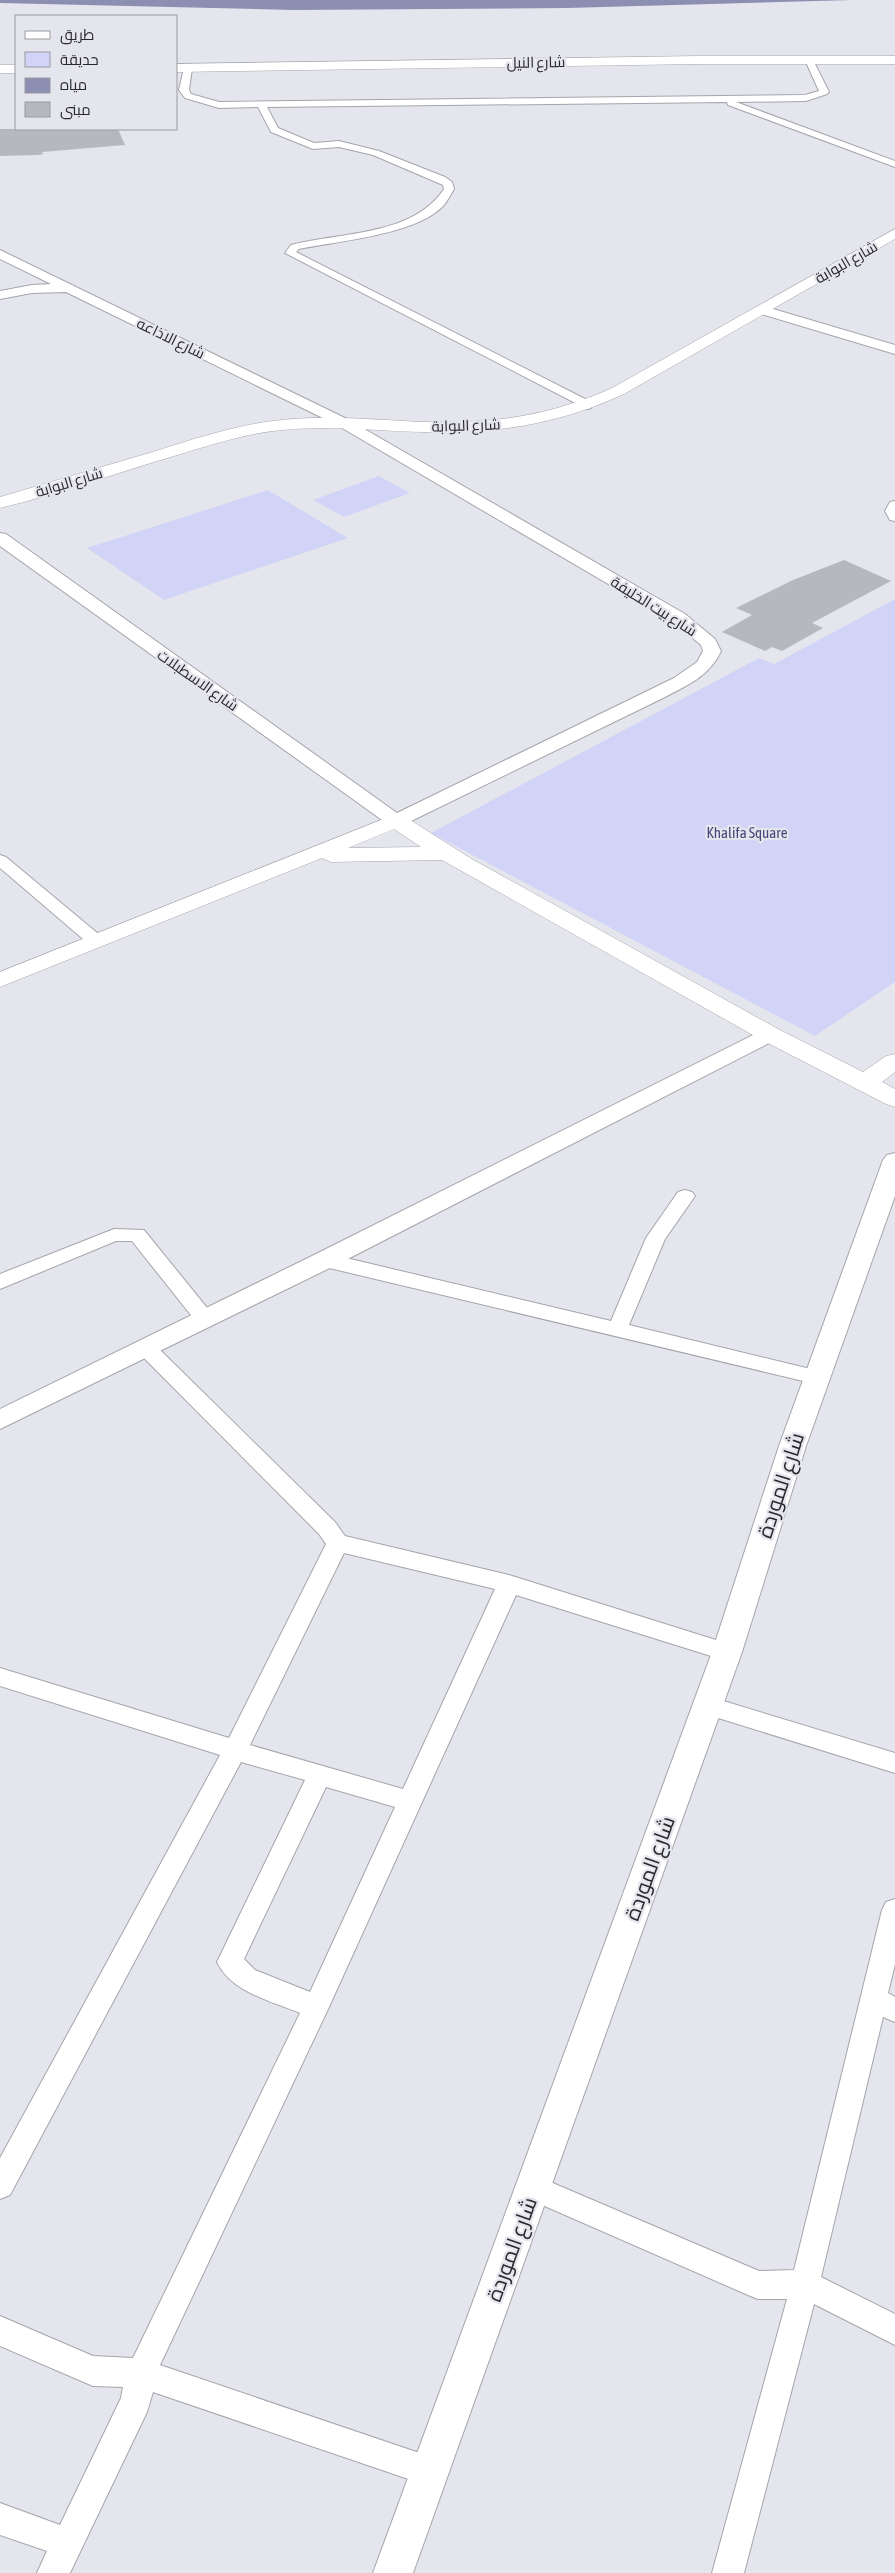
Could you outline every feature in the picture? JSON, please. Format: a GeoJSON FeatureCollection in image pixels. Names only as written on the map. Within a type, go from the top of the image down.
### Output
{"type":"FeatureCollection","features":[{"type":"Feature","properties":{"kind":"main road","name":"شارع النيل"},"geometry":{"type":"LineString","coordinates":[[182,68],[895,60]]}},
{"type":"Feature","properties":{"kind":"main road"},"geometry":{"type":"LineString","coordinates":[[0,70],[15,69]]}},
{"type":"Feature","properties":{"kind":"main road","name":"شارع البوابة"},"geometry":{"type":"LineString","coordinates":[[0,510],[251,436],[349,426],[426,434],[488,432],[530,428],[568,419],[612,403],[894,237]]}},
{"type":"Feature","properties":{"kind":"main road","name":"شارع البوابة"},"geometry":{"type":"LineString","coordinates":[[0,503],[216,438],[290,424],[425,427],[486,426],[546,418],[588,405],[618,391],[768,312]]}},
{"type":"Feature","properties":{"kind":"main road"},"geometry":{"type":"LineString","coordinates":[[290,424],[311,405]]}},
{"type":"Feature","properties":{"kind":"main road"},"geometry":{"type":"LineString","coordinates":[[0,980],[396,821],[447,853],[769,1034],[895,1099]]}},
{"type":"Feature","properties":{"kind":"main road"},"geometry":{"type":"LineString","coordinates":[[306,857],[352,853],[447,853]]}},
{"type":"Feature","properties":{"kind":"main road"},"geometry":{"type":"LineString","coordinates":[[864,1083],[895,1061]]}},
{"type":"Feature","properties":{"kind":"street"},"geometry":{"type":"LineString","coordinates":[[182,68],[184,90],[188,96],[219,105],[816,96],[824,92],[809,60]]}},
{"type":"Feature","properties":{"kind":"street"},"geometry":{"type":"LineString","coordinates":[[720,98],[895,164]]}},
{"type":"Feature","properties":{"kind":"street"},"geometry":{"type":"LineString","coordinates":[[261,104],[274,130],[313,146],[339,144],[376,152],[441,179],[448,184],[449,189],[439,204],[410,220],[360,237],[295,247],[290,253],[588,405]]}},
{"type":"Feature","properties":{"kind":"street","name":"شارع الاذاعه"},"geometry":{"type":"LineString","coordinates":[[0,254],[66,288],[311,405],[349,426]]}},
{"type":"Feature","properties":{"kind":"street"},"geometry":{"type":"LineString","coordinates":[[0,290],[32,282],[36,272]]}},
{"type":"Feature","properties":{"kind":"street"},"geometry":{"type":"LineString","coordinates":[[0,295],[32,289],[66,288]]}},
{"type":"Feature","properties":{"kind":"street"},"geometry":{"type":"LineString","coordinates":[[768,312],[895,350]]}},
{"type":"Feature","properties":{"kind":"street","name":"شارع بيت الخليفة"},"geometry":{"type":"LineString","coordinates":[[349,426],[679,618],[708,643],[712,652],[706,664],[697,671],[657,694],[396,821]]}},
{"type":"Feature","properties":{"kind":"street"},"geometry":{"type":"LineString","coordinates":[[895,505],[891,511],[895,517]]}},
{"type":"Feature","properties":{"kind":"street","name":"شارع الاسطبلات"},"geometry":{"type":"LineString","coordinates":[[0,538],[396,821]]}},
{"type":"Feature","properties":{"kind":"street"},"geometry":{"type":"LineString","coordinates":[[0,860],[96,941]]}},
{"type":"Feature","properties":{"kind":"street"},"geometry":{"type":"LineString","coordinates":[[0,1420],[325,1260],[769,1034]]}},
{"type":"Feature","properties":{"kind":"street","name":"شارع الموردة"},"geometry":{"type":"LineString","coordinates":[[393,2573],[432,2472],[727,1652],[769,1513],[816,1377],[867,1245],[895,1160]]}},
{"type":"Feature","properties":{"kind":"street"},"geometry":{"type":"LineString","coordinates":[[617,1330],[656,1238],[685,1196]]}},
{"type":"Feature","properties":{"kind":"street"},"geometry":{"type":"LineString","coordinates":[[0,1282],[114,1235],[137,1235],[205,1319]]}},
{"type":"Feature","properties":{"kind":"street"},"geometry":{"type":"LineString","coordinates":[[325,1260],[816,1377]]}},
{"type":"Feature","properties":{"kind":"street"},"geometry":{"type":"LineString","coordinates":[[146,1348],[328,1528],[338,1543],[509,1584],[727,1652]]}},
{"type":"Feature","properties":{"kind":"street"},"geometry":{"type":"LineString","coordinates":[[0,2186],[235,1750],[338,1543]]}},
{"type":"Feature","properties":{"kind":"street"},"geometry":{"type":"LineString","coordinates":[[53,2573],[136,2401],[141,2373],[316,2007],[408,1801],[509,1584]]}},
{"type":"Feature","properties":{"kind":"street"},"geometry":{"type":"LineString","coordinates":[[0,1677],[235,1750],[408,1801]]}},
{"type":"Feature","properties":{"kind":"street"},"geometry":{"type":"LineString","coordinates":[[707,1705],[895,1763]]}},
{"type":"Feature","properties":{"kind":"street"},"geometry":{"type":"LineString","coordinates":[[316,2007],[246,1978],[230,1962],[320,1774]]}},
{"type":"Feature","properties":{"kind":"street"},"geometry":{"type":"LineString","coordinates":[[728,2573],[843,2134],[884,2004],[895,1910]]}},
{"type":"Feature","properties":{"kind":"street"},"geometry":{"type":"LineString","coordinates":[[534,2188],[758,2285],[805,2284],[895,2330]]}},
{"type":"Feature","properties":{"kind":"street"},"geometry":{"type":"LineString","coordinates":[[0,2331],[93,2371],[141,2373],[432,2472]]}},
{"type":"Feature","properties":{"kind":"street"},"geometry":{"type":"LineString","coordinates":[[0,2519],[67,2543]]}},
{"type":"Feature","properties":{"kind":"green space"},"geometry":{"type":"Polygon","coordinates":[[[379,476],[410,493],[344,517],[313,500],[379,476]]]}},
{"type":"Feature","properties":{"kind":"green space"},"geometry":{"type":"Polygon","coordinates":[[[268,490],[348,538],[164,600],[87,548],[268,490]]]}},
{"type":"Feature","properties":{"kind":"green space","name":"Khalifa Square"},"geometry":{"type":"Polygon","coordinates":[[[895,599],[895,982],[815,1036],[431,833],[759,658],[774,664],[895,599]]]}},
{"type":"Feature","properties":{"kind":"water"},"geometry":{"type":"Polygon","coordinates":[[[0,0],[852,0],[567,8],[293,10],[0,3],[0,0]]]}},
{"type":"Feature","properties":{"kind":"building"},"geometry":{"type":"Polygon","coordinates":[[[0,129],[118,130],[125,145],[42,152],[43,154],[38,155],[0,156],[0,129]]]}},
{"type":"Feature","properties":{"kind":"building"},"geometry":{"type":"Polygon","coordinates":[[[844,560],[891,581],[812,623],[823,628],[782,651],[772,647],[765,651],[722,632],[752,615],[736,608],[793,580],[844,560]]]}}]}
